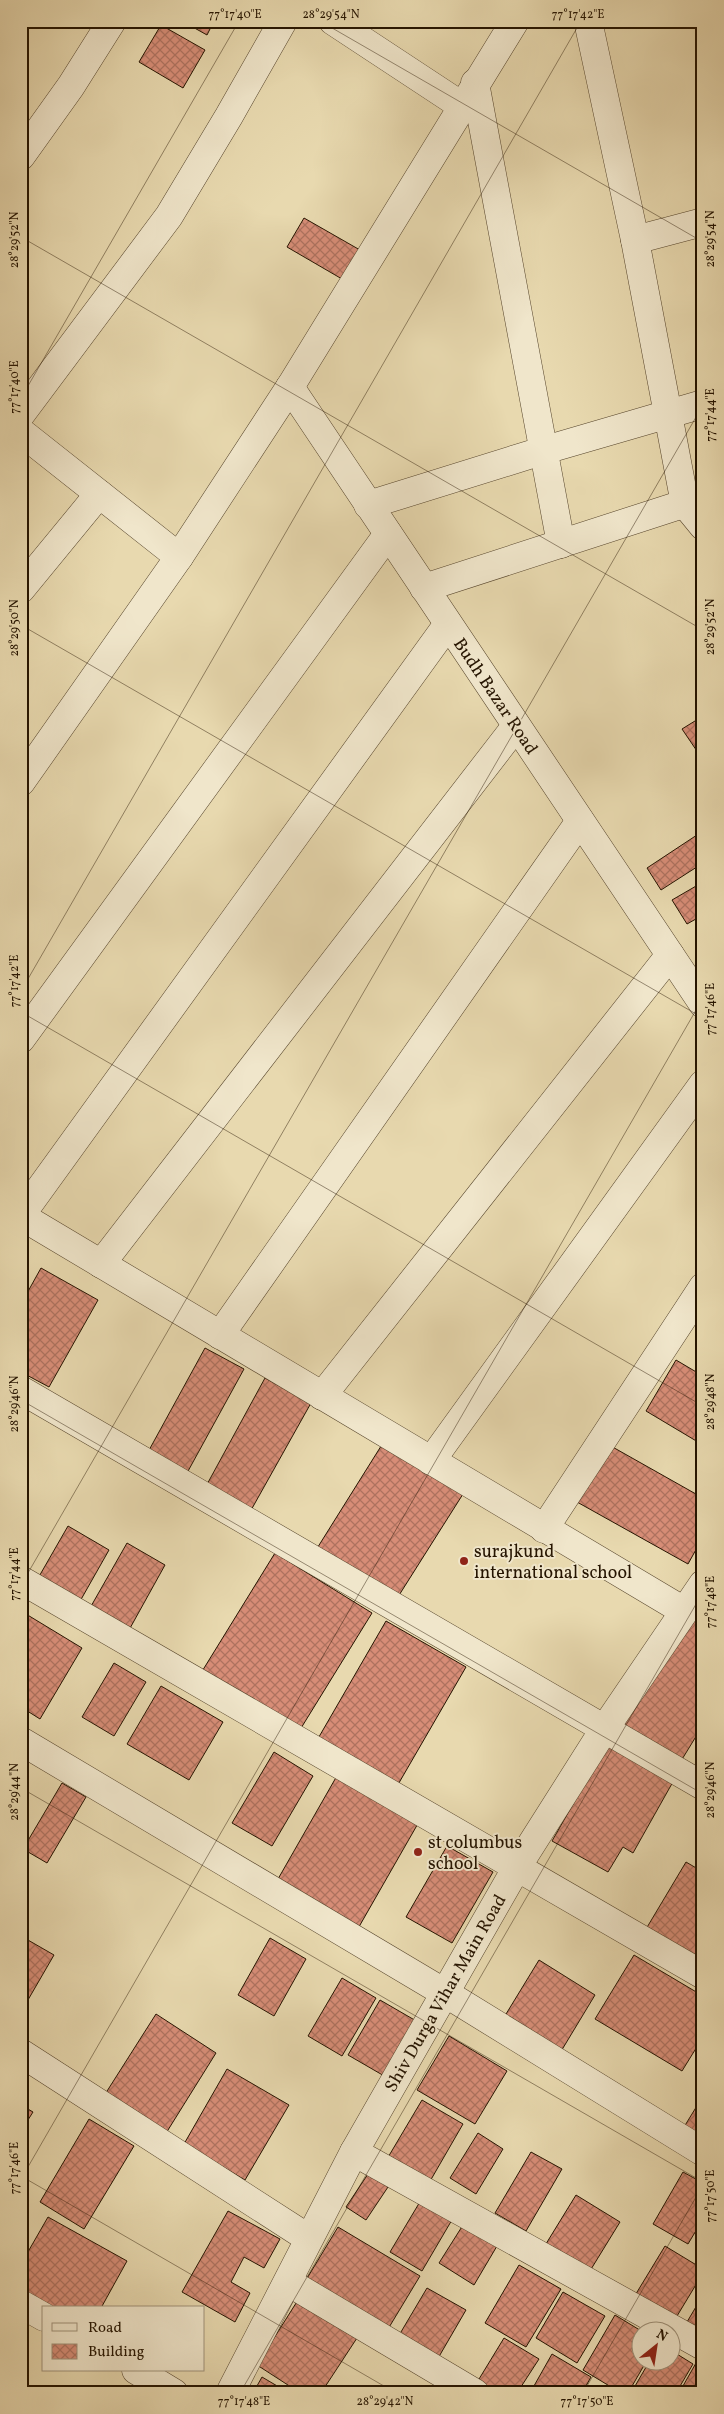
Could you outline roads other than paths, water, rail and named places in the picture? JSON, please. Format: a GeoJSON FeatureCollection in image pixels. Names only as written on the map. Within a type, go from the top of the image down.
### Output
{"type":"FeatureCollection","features":[{"type":"Feature","properties":{"kind":"street"},"geometry":{"type":"LineString","coordinates":[[21,156],[72,86],[112,21]]}},
{"type":"Feature","properties":{"kind":"street"},"geometry":{"type":"LineString","coordinates":[[21,414],[169,216],[230,116],[283,21]]}},
{"type":"Feature","properties":{"kind":"street"},"geometry":{"type":"LineString","coordinates":[[333,21],[469,95],[545,450],[561,544]]}},
{"type":"Feature","properties":{"kind":"street"},"geometry":{"type":"LineString","coordinates":[[21,782],[179,558],[290,387],[515,21]]}},
{"type":"Feature","properties":{"kind":"street"},"geometry":{"type":"LineString","coordinates":[[588,21],[635,240],[668,413],[703,526]]}},
{"type":"Feature","properties":{"kind":"street"},"geometry":{"type":"LineString","coordinates":[[635,240],[703,222]]}},
{"type":"Feature","properties":{"kind":"street","name":"Budh Bazar Road"},"geometry":{"type":"LineString","coordinates":[[290,387],[703,1004]]}},
{"type":"Feature","properties":{"kind":"street"},"geometry":{"type":"LineString","coordinates":[[368,505],[545,450],[703,404]]}},
{"type":"Feature","properties":{"kind":"street"},"geometry":{"type":"LineString","coordinates":[[21,432],[179,558]]}},
{"type":"Feature","properties":{"kind":"street"},"geometry":{"type":"LineString","coordinates":[[21,589],[99,494]]}},
{"type":"Feature","properties":{"kind":"street"},"geometry":{"type":"LineString","coordinates":[[424,588],[694,502]]}},
{"type":"Feature","properties":{"kind":"street"},"geometry":{"type":"LineString","coordinates":[[21,1039],[388,534]]}},
{"type":"Feature","properties":{"kind":"street"},"geometry":{"type":"LineString","coordinates":[[448,624],[21,1216],[544,1529],[697,1596]]}},
{"type":"Feature","properties":{"kind":"street"},"geometry":{"type":"LineString","coordinates":[[102,1264],[516,726]]}},
{"type":"Feature","properties":{"kind":"street"},"geometry":{"type":"LineString","coordinates":[[220,1335],[580,821]]}},
{"type":"Feature","properties":{"kind":"street"},"geometry":{"type":"LineString","coordinates":[[322,1396],[670,955]]}},
{"type":"Feature","properties":{"kind":"street"},"geometry":{"type":"LineString","coordinates":[[431,1461],[703,1084]]}},
{"type":"Feature","properties":{"kind":"street"},"geometry":{"type":"LineString","coordinates":[[544,1529],[703,1287]]}},
{"type":"Feature","properties":{"kind":"street"},"geometry":{"type":"LineString","coordinates":[[21,1390],[703,1786]]}},
{"type":"Feature","properties":{"kind":"street"},"geometry":{"type":"LineString","coordinates":[[21,1580],[703,1975]]}},
{"type":"Feature","properties":{"kind":"street","name":"Shiv Durga Vihar Main Road"},"geometry":{"type":"LineString","coordinates":[[230,2393],[288,2282],[308,2238],[354,2152],[517,1867],[605,1728],[697,1596]]}},
{"type":"Feature","properties":{"kind":"street"},"geometry":{"type":"LineString","coordinates":[[26,1753],[445,1993],[703,2152]]}},
{"type":"Feature","properties":{"kind":"street"},"geometry":{"type":"LineString","coordinates":[[21,2053],[308,2238]]}},
{"type":"Feature","properties":{"kind":"street"},"geometry":{"type":"LineString","coordinates":[[354,2152],[703,2346]]}},
{"type":"Feature","properties":{"kind":"street"},"geometry":{"type":"LineString","coordinates":[[288,2282],[475,2393]]}},
{"type":"Feature","properties":{"kind":"street"},"geometry":{"type":"LineString","coordinates":[[21,2304],[42,2316]]}},
{"type":"Feature","properties":{"kind":"street"},"geometry":{"type":"LineString","coordinates":[[139,2372],[174,2393]]}},
{"type":"Feature","properties":{"kind":"place","name":"surajkund international school"},"geometry":{"type":"Point","coordinates":[464,1561]}},
{"type":"Feature","properties":{"kind":"place","name":"st columbus school"},"geometry":{"type":"Point","coordinates":[418,1852]}}]}
